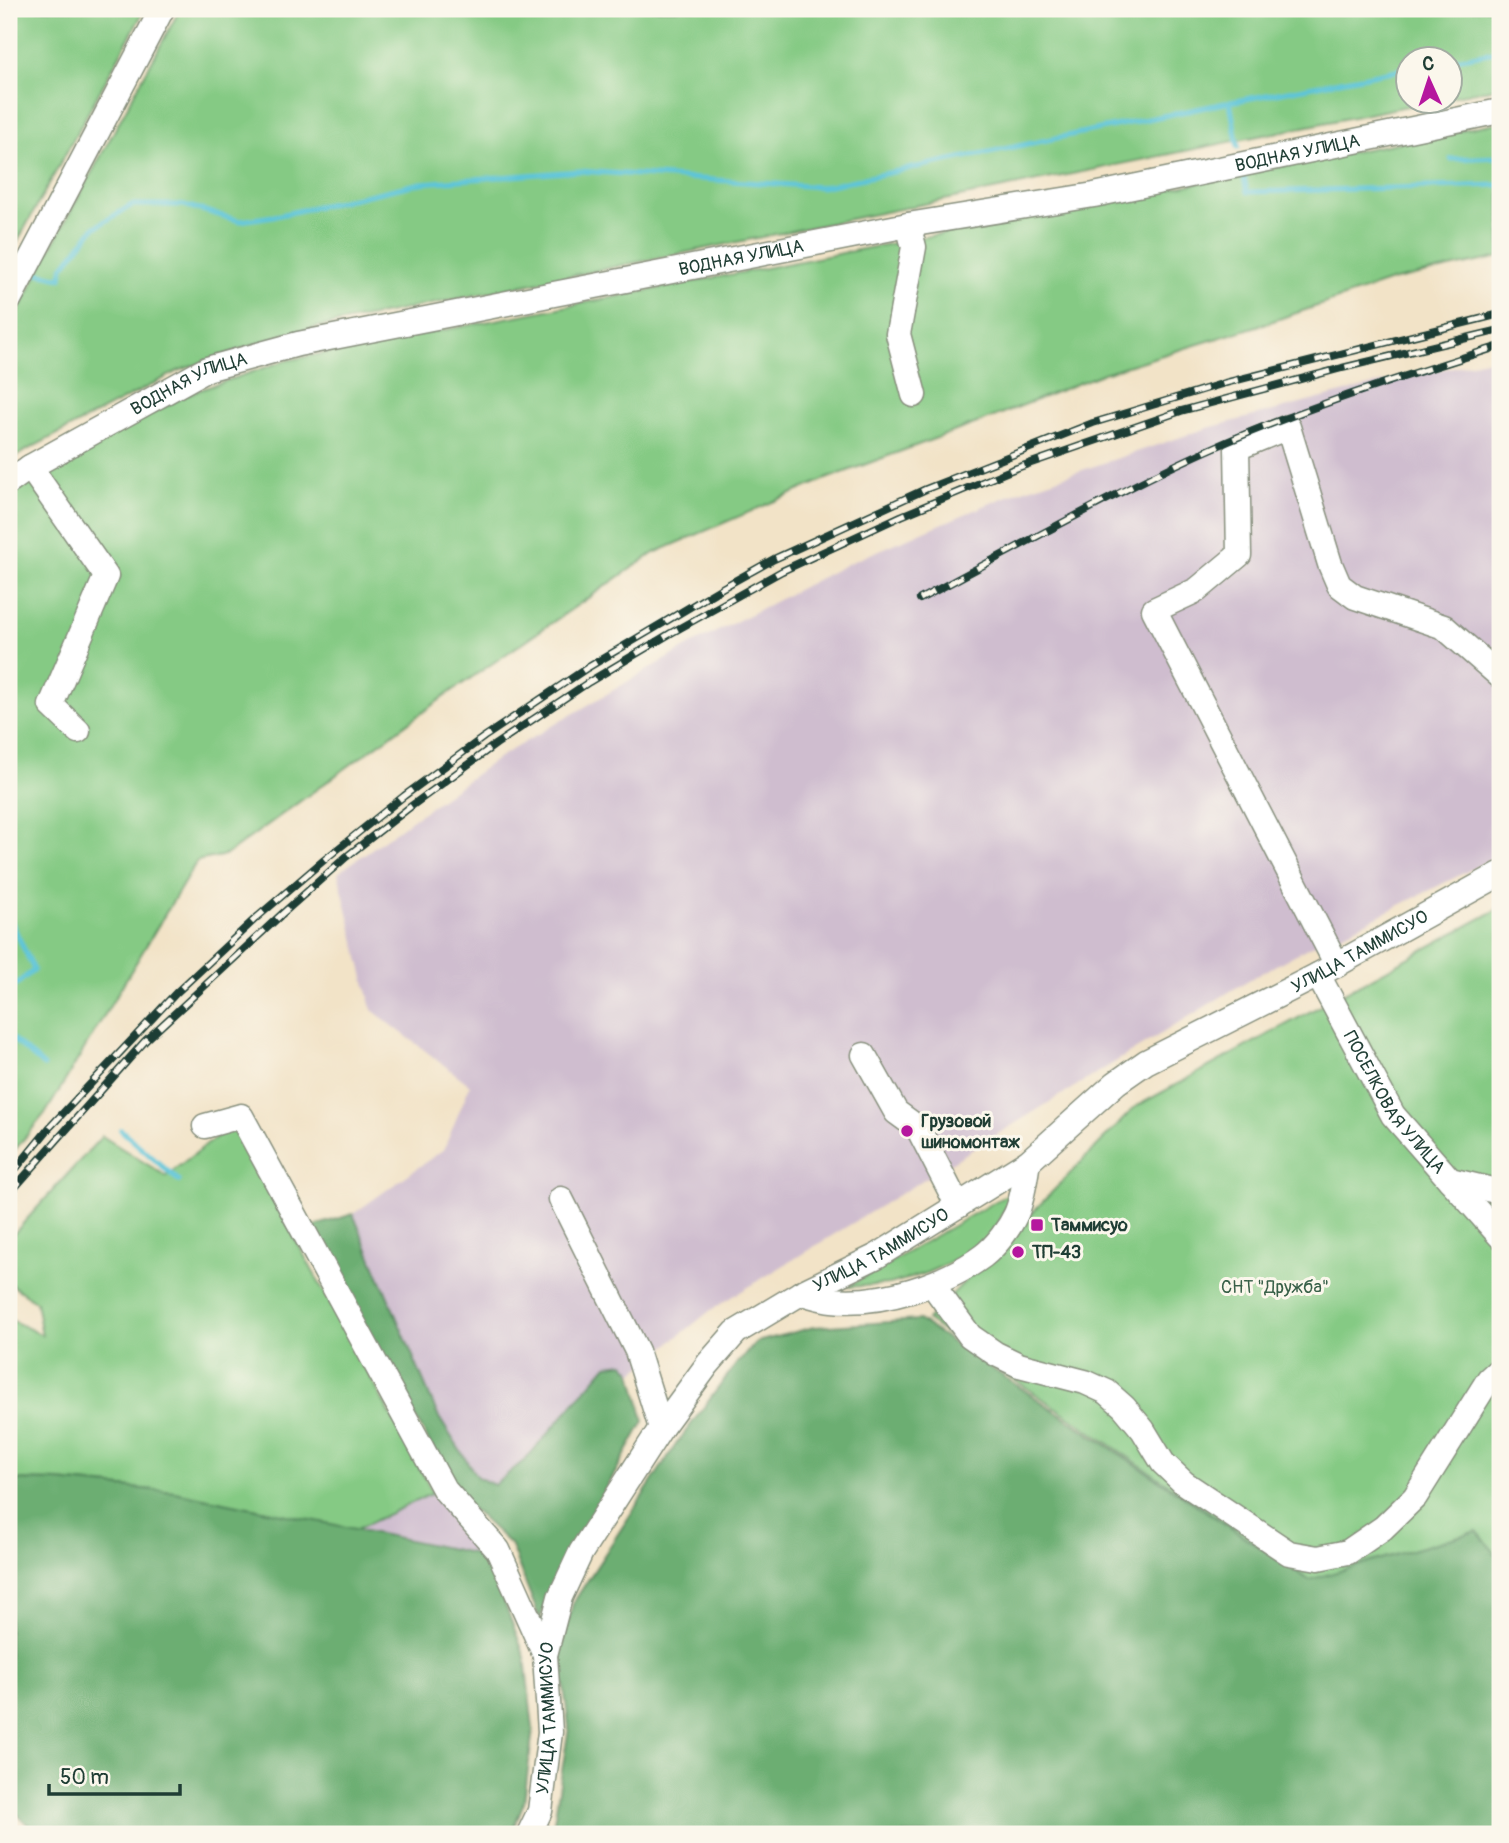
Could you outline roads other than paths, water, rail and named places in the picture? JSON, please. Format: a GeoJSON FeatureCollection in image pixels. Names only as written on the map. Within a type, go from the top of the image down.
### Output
{"type":"FeatureCollection","features":[{"type":"Feature","properties":{"kind":"street"},"geometry":{"type":"LineString","coordinates":[[9,300],[162,9]]}},
{"type":"Feature","properties":{"kind":"street","name":"ВОДНАЯ УЛИЦА"},"geometry":{"type":"LineString","coordinates":[[9,482],[30,467],[207,369],[298,344],[908,225],[1094,195],[1500,111]]}},
{"type":"Feature","properties":{"kind":"street"},"geometry":{"type":"LineString","coordinates":[[908,225],[914,247],[898,334],[914,395]]}},
{"type":"Feature","properties":{"kind":"street","name":"ПОСЕЛКОВАЯ УЛИЦА"},"geometry":{"type":"LineString","coordinates":[[1500,676],[1444,627],[1355,597],[1339,585],[1330,564],[1289,427],[1237,447],[1239,555],[1197,590],[1154,610],[1328,970],[1393,1115],[1450,1180],[1500,1192]]}},
{"type":"Feature","properties":{"kind":"street"},"geometry":{"type":"LineString","coordinates":[[30,467],[106,576],[51,705],[78,731]]}},
{"type":"Feature","properties":{"kind":"street","name":"УЛИЦА ТАММИСУО"},"geometry":{"type":"LineString","coordinates":[[529,1834],[540,1811],[550,1732],[545,1655],[560,1597],[581,1552],[661,1428],[708,1364],[736,1332],[801,1293],[877,1256],[1028,1162],[1116,1083],[1146,1062],[1328,970],[1500,874]]}},
{"type":"Feature","properties":{"kind":"street"},"geometry":{"type":"LineString","coordinates":[[864,1055],[896,1112],[918,1128],[958,1206]]}},
{"type":"Feature","properties":{"kind":"street"},"geometry":{"type":"LineString","coordinates":[[205,1126],[241,1116],[444,1489],[498,1550],[545,1655]]}},
{"type":"Feature","properties":{"kind":"street"},"geometry":{"type":"LineString","coordinates":[[801,1293],[829,1300],[858,1300],[905,1292],[932,1284],[984,1255],[1016,1214],[1028,1162]]}},
{"type":"Feature","properties":{"kind":"street"},"geometry":{"type":"LineString","coordinates":[[1450,1180],[1500,1236]]}},
{"type":"Feature","properties":{"kind":"street"},"geometry":{"type":"LineString","coordinates":[[561,1199],[636,1351],[661,1428]]}},
{"type":"Feature","properties":{"kind":"street"},"geometry":{"type":"LineString","coordinates":[[932,1284],[970,1336],[996,1354],[1019,1365],[1085,1382],[1107,1392],[1124,1407],[1143,1430],[1163,1463],[1184,1483],[1289,1553],[1318,1558],[1348,1552],[1384,1528],[1415,1497],[1489,1380],[1500,1369]]}},
{"type":"Feature","properties":{"kind":"waterway"},"geometry":{"type":"LineString","coordinates":[[1464,57],[1500,51]]}},
{"type":"Feature","properties":{"kind":"waterway"},"geometry":{"type":"LineString","coordinates":[[33,272],[61,278],[63,267],[94,228],[132,205],[184,205],[240,221],[280,215],[421,183],[579,171],[821,187],[1394,71]]}},
{"type":"Feature","properties":{"kind":"waterway"},"geometry":{"type":"LineString","coordinates":[[1230,102],[1238,147]]}},
{"type":"Feature","properties":{"kind":"waterway"},"geometry":{"type":"LineString","coordinates":[[1451,159],[1500,157]]}},
{"type":"Feature","properties":{"kind":"waterway"},"geometry":{"type":"LineString","coordinates":[[1243,173],[1247,192],[1500,185]]}},
{"type":"Feature","properties":{"kind":"waterway"},"geometry":{"type":"LineString","coordinates":[[9,917],[34,970],[9,990]]}},
{"type":"Feature","properties":{"kind":"waterway"},"geometry":{"type":"LineString","coordinates":[[9,1036],[44,1066]]}},
{"type":"Feature","properties":{"kind":"waterway"},"geometry":{"type":"LineString","coordinates":[[121,1130],[179,1181]]}},
{"type":"Feature","properties":{"kind":"railway"},"geometry":{"type":"LineString","coordinates":[[9,1177],[50,1127],[176,993],[255,919],[324,860],[484,737],[587,668],[722,588],[774,559],[926,489],[1093,423],[1225,383],[1500,314]]}},
{"type":"Feature","properties":{"kind":"railway"},"geometry":{"type":"LineString","coordinates":[[9,1194],[145,1041],[346,857],[496,744],[589,682],[671,633],[782,571],[901,516],[1011,470],[1181,411],[1500,330]]}},
{"type":"Feature","properties":{"kind":"railway"},"geometry":{"type":"LineString","coordinates":[[920,599],[1114,495],[1219,445],[1338,399],[1500,346]]}},
{"type":"Feature","properties":{"kind":"place","name":"Грузовой шиномонтаж"},"geometry":{"type":"Point","coordinates":[907,1131]}},
{"type":"Feature","properties":{"kind":"place","name":"Таммисуо"},"geometry":{"type":"Point","coordinates":[1037,1225]}},
{"type":"Feature","properties":{"kind":"place","name":"ТП-43"},"geometry":{"type":"Point","coordinates":[1018,1252]}},
{"type":"Feature","properties":{"kind":"park label","name":"СНТ \"Дружба\""},"geometry":{"type":"Point","coordinates":[1275,1287]}}]}
